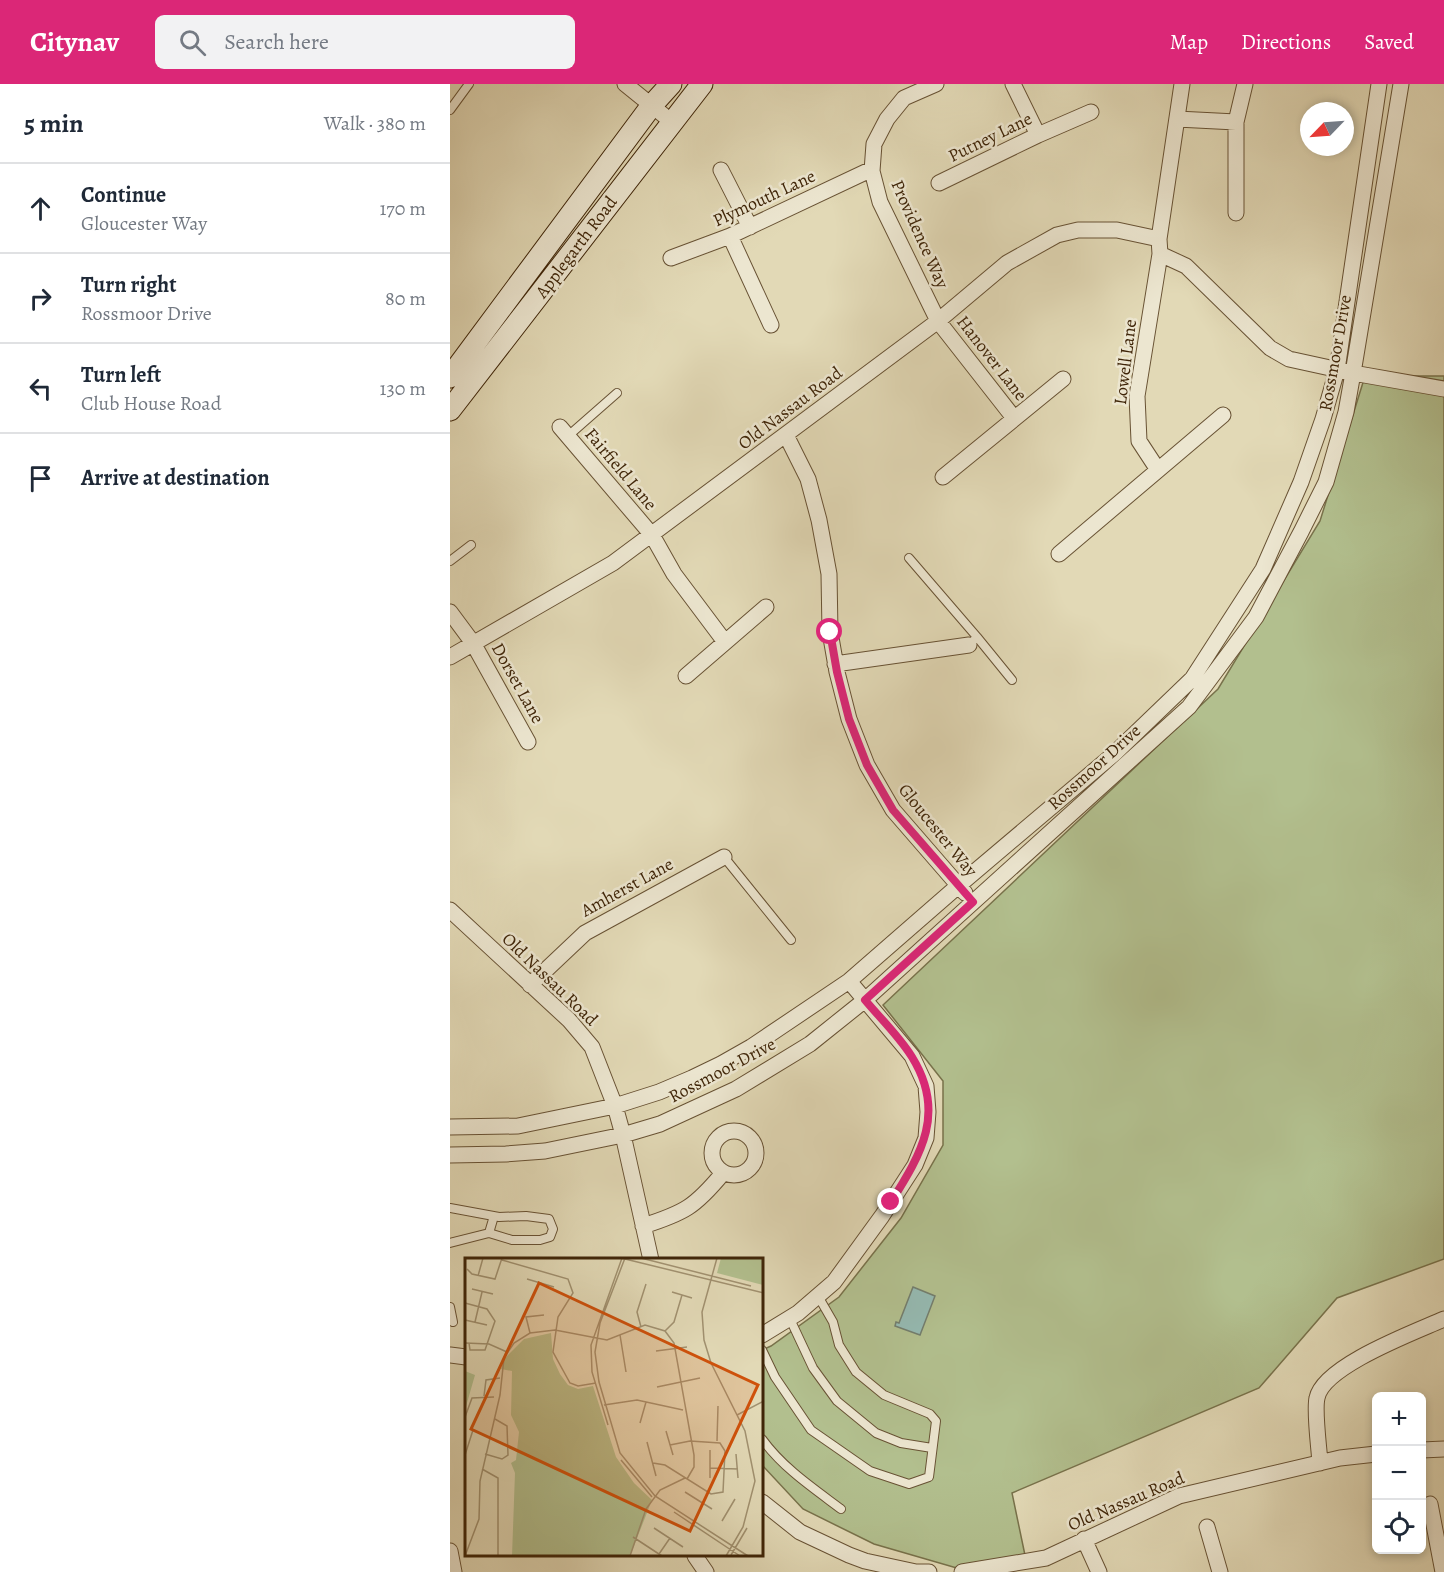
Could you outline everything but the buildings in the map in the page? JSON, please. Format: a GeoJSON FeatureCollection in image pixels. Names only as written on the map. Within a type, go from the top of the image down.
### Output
{"type":"FeatureCollection","features":[{"type":"Feature","properties":{"kind":"main road","name":"Applegarth Road"},"geometry":{"type":"LineString","coordinates":[[450,377],[652,105],[671,84]]}},
{"type":"Feature","properties":{"kind":"main road","name":"Applegarth Road"},"geometry":{"type":"LineString","coordinates":[[450,410],[702,84]]}},
{"type":"Feature","properties":{"kind":"street"},"geometry":{"type":"LineString","coordinates":[[625,84],[672,122]]}},
{"type":"Feature","properties":{"kind":"street","name":"Providence Way"},"geometry":{"type":"LineString","coordinates":[[936,84],[904,98],[887,119],[874,144],[872,169],[880,202],[938,321]]}},
{"type":"Feature","properties":{"kind":"street"},"geometry":{"type":"LineString","coordinates":[[1013,84],[1038,135]]}},
{"type":"Feature","properties":{"kind":"street","name":"Lowell Lane"},"geometry":{"type":"LineString","coordinates":[[1158,470],[1139,441],[1137,396],[1182,84]]}},
{"type":"Feature","properties":{"kind":"street"},"geometry":{"type":"LineString","coordinates":[[1236,213],[1236,122],[1245,84]]}},
{"type":"Feature","properties":{"kind":"street","name":"Rossmoor Drive"},"geometry":{"type":"LineString","coordinates":[[450,1127],[518,1126],[615,1106],[659,1092],[722,1064],[770,1035],[849,981],[1114,754],[1192,679],[1263,569],[1301,482],[1323,419],[1337,370],[1379,84]]}},
{"type":"Feature","properties":{"kind":"street","name":"Rossmoor Drive"},"geometry":{"type":"LineString","coordinates":[[450,1155],[545,1151],[623,1135],[660,1124],[736,1089],[810,1044],[865,1000],[1189,707],[1256,617],[1326,482],[1346,412],[1401,84]]}},
{"type":"Feature","properties":{"kind":"street","name":"Putney Lane"},"geometry":{"type":"LineString","coordinates":[[939,183],[1091,112]]}},
{"type":"Feature","properties":{"kind":"street"},"geometry":{"type":"LineString","coordinates":[[1177,119],[1236,122]]}},
{"type":"Feature","properties":{"kind":"street","name":"Plymouth Lane"},"geometry":{"type":"LineString","coordinates":[[671,258],[730,236],[872,169]]}},
{"type":"Feature","properties":{"kind":"street"},"geometry":{"type":"LineString","coordinates":[[722,170],[750,227]]}},
{"type":"Feature","properties":{"kind":"street","name":"Old Nassau Road"},"geometry":{"type":"LineString","coordinates":[[450,657],[613,563],[938,321],[1007,263],[1057,235],[1078,230],[1117,230],[1160,246],[1186,266],[1270,348],[1289,359],[1444,389]]}},
{"type":"Feature","properties":{"kind":"street"},"geometry":{"type":"LineString","coordinates":[[730,236],[771,325]]}},
{"type":"Feature","properties":{"kind":"street","name":"Hanover Lane"},"geometry":{"type":"LineString","coordinates":[[938,321],[1014,418]]}},
{"type":"Feature","properties":{"kind":"street","name":"Hanover Lane"},"geometry":{"type":"LineString","coordinates":[[943,477],[1063,379]]}},
{"type":"Feature","properties":{"kind":"street"},"geometry":{"type":"LineString","coordinates":[[1059,554],[1223,415]]}},
{"type":"Feature","properties":{"kind":"street","name":"Fairfield Lane"},"geometry":{"type":"LineString","coordinates":[[564,431],[652,535],[675,574],[725,642]]}},
{"type":"Feature","properties":{"kind":"street","name":"Gloucester Way"},"geometry":{"type":"LineString","coordinates":[[786,435],[808,479],[819,520],[829,574],[830,632],[835,664],[849,719],[867,765],[893,810],[973,902]]}},
{"type":"Feature","properties":{"kind":"street"},"geometry":{"type":"LineString","coordinates":[[686,676],[766,607]]}},
{"type":"Feature","properties":{"kind":"street","name":"Dorset Lane"},"geometry":{"type":"LineString","coordinates":[[450,612],[473,643],[528,742]]}},
{"type":"Feature","properties":{"kind":"street"},"geometry":{"type":"LineString","coordinates":[[835,664],[973,641]]}},
{"type":"Feature","properties":{"kind":"street","name":"Amherst Lane"},"geometry":{"type":"LineString","coordinates":[[530,986],[585,933],[724,857]]}},
{"type":"Feature","properties":{"kind":"street","name":"Old Nassau Road"},"geometry":{"type":"LineString","coordinates":[[450,910],[568,1020],[592,1047],[615,1106],[651,1258]]}},
{"type":"Feature","properties":{"kind":"street"},"geometry":{"type":"LineString","coordinates":[[764,1334],[790,1319],[834,1282],[882,1216],[915,1165],[926,1138],[928,1112],[926,1086],[912,1056],[849,981]]}},
{"type":"Feature","properties":{"kind":"street"},"geometry":{"type":"LineString","coordinates":[[518,1126],[521,1153]]}},
{"type":"Feature","properties":{"kind":"street"},"geometry":{"type":"LineString","coordinates":[[643,1226],[689,1208],[723,1173]]}},
{"type":"Feature","properties":{"kind":"street"},"geometry":{"type":"LineString","coordinates":[[1320,1463],[1316,1399],[1320,1389],[1358,1358],[1444,1319]]}},
{"type":"Feature","properties":{"kind":"street"},"geometry":{"type":"LineString","coordinates":[[450,1355],[465,1357]]}},
{"type":"Feature","properties":{"kind":"street"},"geometry":{"type":"LineString","coordinates":[[1426,1450],[1444,1449]]}},
{"type":"Feature","properties":{"kind":"street","name":"Old Nassau Road"},"geometry":{"type":"LineString","coordinates":[[962,1572],[1046,1558],[1179,1496],[1340,1458],[1372,1455]]}},
{"type":"Feature","properties":{"kind":"street"},"geometry":{"type":"LineString","coordinates":[[764,1504],[800,1532],[849,1555],[865,1561],[916,1572],[929,1572]]}},
{"type":"Feature","properties":{"kind":"street"},"geometry":{"type":"LineString","coordinates":[[1430,1504],[1443,1564]]}},
{"type":"Feature","properties":{"kind":"street"},"geometry":{"type":"LineString","coordinates":[[1208,1527],[1220,1572]]}},
{"type":"Feature","properties":{"kind":"street"},"geometry":{"type":"LineString","coordinates":[[1084,1539],[1099,1572]]}},
{"type":"Feature","properties":{"kind":"street"},"geometry":{"type":"LineString","coordinates":[[450,1551],[454,1572]]}},
{"type":"Feature","properties":{"kind":"street"},"geometry":{"type":"LineString","coordinates":[[696,1557],[706,1572]]}},
{"type":"Feature","properties":{"kind":"lane"},"geometry":{"type":"LineString","coordinates":[[450,110],[469,84]]}},
{"type":"Feature","properties":{"kind":"lane"},"geometry":{"type":"LineString","coordinates":[[564,431],[617,393]]}},
{"type":"Feature","properties":{"kind":"lane"},"geometry":{"type":"LineString","coordinates":[[450,561],[471,545]]}},
{"type":"Feature","properties":{"kind":"lane"},"geometry":{"type":"LineString","coordinates":[[909,558],[973,641],[1012,680]]}},
{"type":"Feature","properties":{"kind":"lane"},"geometry":{"type":"LineString","coordinates":[[724,857],[791,940]]}},
{"type":"Feature","properties":{"kind":"lane"},"geometry":{"type":"LineString","coordinates":[[450,1208],[494,1216],[549,1219],[553,1229],[550,1237],[540,1240],[512,1240],[489,1233],[450,1243]]}},
{"type":"Feature","properties":{"kind":"lane"},"geometry":{"type":"LineString","coordinates":[[489,1233],[494,1216]]}},
{"type":"Feature","properties":{"kind":"lane"},"geometry":{"type":"LineString","coordinates":[[764,1354],[776,1377],[811,1430],[870,1472],[909,1484],[929,1478],[936,1421],[930,1413],[884,1395],[856,1372],[839,1345],[832,1322],[818,1296]]}},
{"type":"Feature","properties":{"kind":"lane"},"geometry":{"type":"LineString","coordinates":[[450,1307],[453,1322]]}},
{"type":"Feature","properties":{"kind":"lane"},"geometry":{"type":"LineString","coordinates":[[790,1319],[813,1368],[837,1401],[876,1433],[901,1443],[932,1448]]}},
{"type":"Feature","properties":{"kind":"lane"},"geometry":{"type":"LineString","coordinates":[[764,1441],[802,1480],[841,1509]]}},
{"type":"Feature","properties":{"kind":"green space"},"geometry":{"type":"Polygon","coordinates":[[[1365,376],[1444,376],[1444,1259],[1337,1298],[1259,1388],[1012,1493],[1026,1560],[967,1571],[874,1544],[803,1509],[764,1467],[764,1349],[839,1297],[901,1218],[943,1145],[943,1081],[883,1005],[1218,689],[1320,521],[1365,376]]]}},
{"type":"Feature","properties":{"kind":"water"},"geometry":{"type":"Polygon","coordinates":[[[913,1287],[935,1296],[920,1335],[895,1326],[896,1322],[899,1323],[913,1287]]]}},
{"type":"Feature","properties":{"kind":"route"},"geometry":{"type":"LineString","coordinates":[[830,632],[849,719],[867,765],[893,810],[973,902],[865,1000],[912,1056],[926,1086],[928,1112],[926,1138],[915,1165],[891,1202]]}}]}
